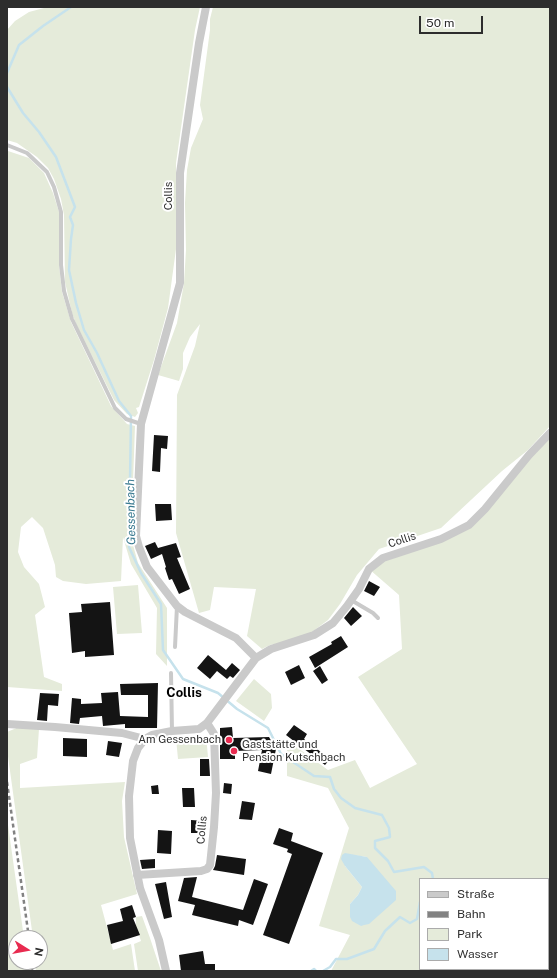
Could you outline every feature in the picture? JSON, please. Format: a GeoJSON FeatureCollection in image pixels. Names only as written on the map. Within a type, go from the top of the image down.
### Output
{"type":"FeatureCollection","features":[{"type":"Feature","properties":{"kind":"street","name":"Collis"},"geometry":{"type":"LineString","coordinates":[[138,423],[152,382],[180,283],[180,173],[199,43],[206,7]]}},
{"type":"Feature","properties":{"kind":"street"},"geometry":{"type":"LineString","coordinates":[[138,423],[136,536],[147,567],[177,606],[185,612],[236,638],[256,658]]}},
{"type":"Feature","properties":{"kind":"street","name":"Collis"},"geometry":{"type":"LineString","coordinates":[[137,875],[201,871],[207,869],[210,865],[216,793],[214,734],[207,723],[230,695],[256,658],[271,649],[314,635],[333,623],[351,600],[369,569],[383,558],[441,539],[469,525],[485,509],[529,455],[550,433]]}},
{"type":"Feature","properties":{"kind":"street"},"geometry":{"type":"LineString","coordinates":[[166,971],[159,940],[140,888],[130,838],[129,796],[133,761],[138,748],[145,739],[152,735],[172,731],[199,729],[207,723]]}},
{"type":"Feature","properties":{"kind":"street"},"geometry":{"type":"LineString","coordinates":[[7,724],[122,733],[145,739]]}},
{"type":"Feature","properties":{"kind":"lane"},"geometry":{"type":"LineString","coordinates":[[7,145],[28,153],[47,172],[54,188],[61,212],[61,265],[64,291],[72,320],[115,408],[126,419],[138,423]]}},
{"type":"Feature","properties":{"kind":"lane"},"geometry":{"type":"LineString","coordinates":[[351,600],[373,613],[378,618]]}},
{"type":"Feature","properties":{"kind":"lane"},"geometry":{"type":"LineString","coordinates":[[175,647],[177,606]]}},
{"type":"Feature","properties":{"kind":"lane"},"geometry":{"type":"LineString","coordinates":[[171,673],[172,731]]}},
{"type":"Feature","properties":{"kind":"green space"},"geometry":{"type":"Polygon","coordinates":[[[43,7],[200,7],[195,30],[176,163],[176,249],[168,308],[139,407],[136,408],[138,413],[135,417],[127,414],[114,400],[72,313],[65,282],[64,215],[61,199],[54,179],[48,168],[37,157],[17,143],[7,140],[7,30],[15,21],[29,12],[44,8],[43,7]]]}},
{"type":"Feature","properties":{"kind":"green space"},"geometry":{"type":"Polygon","coordinates":[[[213,7],[550,7],[550,426],[528,450],[502,471],[441,528],[379,549],[357,575],[340,604],[328,620],[312,632],[286,642],[270,645],[262,649],[247,636],[256,589],[214,587],[210,610],[199,613],[176,533],[177,395],[195,346],[200,324],[190,337],[183,353],[183,369],[179,381],[158,375],[177,323],[184,283],[187,170],[191,148],[203,119],[200,105],[210,30],[210,19],[213,7]]]}},
{"type":"Feature","properties":{"kind":"green space"},"geometry":{"type":"Polygon","coordinates":[[[8,151],[29,158],[44,173],[53,193],[59,212],[59,265],[62,292],[71,322],[111,406],[127,424],[135,426],[131,538],[138,563],[167,608],[167,666],[156,654],[157,608],[131,564],[123,537],[121,581],[86,584],[63,581],[56,577],[55,565],[43,528],[32,517],[21,527],[18,552],[24,567],[39,584],[45,607],[35,615],[44,677],[62,684],[62,691],[7,687],[8,151]]]}},
{"type":"Feature","properties":{"kind":"green space"},"geometry":{"type":"Polygon","coordinates":[[[550,433],[550,971],[331,971],[350,935],[319,926],[349,828],[328,788],[287,776],[287,740],[328,770],[355,760],[370,788],[417,764],[358,677],[402,649],[399,595],[369,569],[387,556],[469,525],[550,433]],[[345,854],[345,866],[362,887],[358,895],[350,904],[361,926],[367,857],[345,854]]]}},
{"type":"Feature","properties":{"kind":"green space"},"geometry":{"type":"Polygon","coordinates":[[[138,585],[142,633],[117,634],[113,587],[138,585]]]}},
{"type":"Feature","properties":{"kind":"green space"},"geometry":{"type":"Polygon","coordinates":[[[254,679],[271,694],[272,708],[264,721],[236,701],[254,679]]]}},
{"type":"Feature","properties":{"kind":"green space"},"geometry":{"type":"Polygon","coordinates":[[[19,727],[39,729],[37,758],[20,764],[20,788],[125,782],[122,801],[124,837],[137,894],[101,905],[113,950],[131,944],[135,971],[36,971],[48,970],[48,930],[32,930],[7,749],[7,732],[19,727]]]}},
{"type":"Feature","properties":{"kind":"green space"},"geometry":{"type":"Polygon","coordinates":[[[206,736],[208,757],[178,759],[176,738],[206,736]]]}},
{"type":"Feature","properties":{"kind":"green space"},"geometry":{"type":"Polygon","coordinates":[[[7,818],[23,930],[8,930],[8,970],[27,971],[7,971],[7,818]]]}},
{"type":"Feature","properties":{"kind":"green space"},"geometry":{"type":"Polygon","coordinates":[[[142,916],[161,971],[138,971],[134,944],[141,941],[136,926],[136,917],[142,916]]]}},
{"type":"Feature","properties":{"kind":"water"},"geometry":{"type":"Polygon","coordinates":[[[345,853],[367,857],[396,891],[396,900],[369,924],[361,926],[352,921],[350,917],[350,904],[358,895],[362,887],[341,859],[342,855],[345,853]]]}},
{"type":"Feature","properties":{"kind":"building"},"geometry":{"type":"Polygon","coordinates":[[[154,435],[168,436],[167,449],[161,448],[160,472],[152,471],[154,435]]]}},
{"type":"Feature","properties":{"kind":"building"},"geometry":{"type":"Polygon","coordinates":[[[155,504],[171,504],[172,520],[156,521],[155,504]]]}},
{"type":"Feature","properties":{"kind":"building"},"geometry":{"type":"Polygon","coordinates":[[[155,542],[158,548],[176,543],[181,557],[177,558],[190,589],[179,594],[172,579],[169,580],[162,554],[151,559],[145,546],[155,542]]]}},
{"type":"Feature","properties":{"kind":"building"},"geometry":{"type":"Polygon","coordinates":[[[369,581],[380,587],[374,596],[364,591],[369,581]]]}},
{"type":"Feature","properties":{"kind":"building"},"geometry":{"type":"Polygon","coordinates":[[[110,602],[114,655],[85,657],[85,651],[72,653],[69,613],[82,612],[81,604],[110,602]]]}},
{"type":"Feature","properties":{"kind":"building"},"geometry":{"type":"Polygon","coordinates":[[[353,607],[362,616],[351,626],[344,618],[353,607]]]}},
{"type":"Feature","properties":{"kind":"building"},"geometry":{"type":"Polygon","coordinates":[[[341,636],[348,647],[315,668],[309,657],[332,644],[331,642],[341,636]]]}},
{"type":"Feature","properties":{"kind":"building"},"geometry":{"type":"Polygon","coordinates":[[[208,655],[226,670],[232,663],[240,670],[233,678],[230,676],[227,679],[217,671],[210,679],[197,668],[208,655]]]}},
{"type":"Feature","properties":{"kind":"building"},"geometry":{"type":"Polygon","coordinates":[[[299,665],[305,678],[291,685],[285,672],[299,665]]]}},
{"type":"Feature","properties":{"kind":"building"},"geometry":{"type":"Polygon","coordinates":[[[320,666],[328,680],[322,684],[313,671],[320,666]]]}},
{"type":"Feature","properties":{"kind":"building"},"geometry":{"type":"Polygon","coordinates":[[[158,683],[157,728],[125,728],[125,724],[103,726],[102,716],[80,718],[79,724],[70,723],[72,698],[81,699],[81,704],[102,703],[101,693],[118,692],[120,716],[148,717],[148,695],[121,695],[120,684],[158,683]]]}},
{"type":"Feature","properties":{"kind":"building"},"geometry":{"type":"Polygon","coordinates":[[[40,693],[59,694],[58,706],[48,705],[47,721],[37,720],[40,693]]]}},
{"type":"Feature","properties":{"kind":"building"},"geometry":{"type":"Polygon","coordinates":[[[294,725],[307,734],[304,739],[330,759],[325,765],[286,735],[294,725]]]}},
{"type":"Feature","properties":{"kind":"building","name":"Gaststätte und Pension Kutschbach"},"geometry":{"type":"Polygon","coordinates":[[[232,727],[233,738],[269,737],[276,749],[271,774],[258,771],[262,750],[235,751],[235,759],[220,759],[220,728],[232,727]]]}},
{"type":"Feature","properties":{"kind":"building"},"geometry":{"type":"Polygon","coordinates":[[[63,738],[87,739],[87,757],[63,756],[63,738]]]}},
{"type":"Feature","properties":{"kind":"building"},"geometry":{"type":"Polygon","coordinates":[[[108,741],[122,743],[119,757],[106,755],[108,741]]]}},
{"type":"Feature","properties":{"kind":"building"},"geometry":{"type":"Polygon","coordinates":[[[200,759],[209,759],[210,776],[200,776],[200,759]]]}},
{"type":"Feature","properties":{"kind":"building"},"geometry":{"type":"Polygon","coordinates":[[[224,783],[232,784],[231,794],[223,793],[224,783]]]}},
{"type":"Feature","properties":{"kind":"building"},"geometry":{"type":"Polygon","coordinates":[[[158,785],[159,794],[152,794],[151,786],[158,785]]]}},
{"type":"Feature","properties":{"kind":"building"},"geometry":{"type":"Polygon","coordinates":[[[182,788],[194,788],[195,807],[183,807],[182,788]]]}},
{"type":"Feature","properties":{"kind":"building"},"geometry":{"type":"Polygon","coordinates":[[[242,801],[255,803],[252,820],[239,819],[242,801]]]}},
{"type":"Feature","properties":{"kind":"building"},"geometry":{"type":"Polygon","coordinates":[[[191,820],[205,821],[204,833],[191,833],[191,820]]]}},
{"type":"Feature","properties":{"kind":"building"},"geometry":{"type":"Polygon","coordinates":[[[279,828],[293,833],[291,841],[323,853],[289,944],[263,935],[292,854],[287,852],[288,849],[273,844],[279,828]]]}},
{"type":"Feature","properties":{"kind":"building"},"geometry":{"type":"Polygon","coordinates":[[[158,830],[172,831],[171,854],[157,853],[158,830]]]}},
{"type":"Feature","properties":{"kind":"building"},"geometry":{"type":"Polygon","coordinates":[[[217,855],[246,859],[244,875],[213,870],[217,855]]]}},
{"type":"Feature","properties":{"kind":"building"},"geometry":{"type":"Polygon","coordinates":[[[155,859],[155,868],[142,869],[140,860],[155,859]]]}},
{"type":"Feature","properties":{"kind":"building"},"geometry":{"type":"Polygon","coordinates":[[[197,877],[192,897],[243,910],[254,879],[268,884],[253,925],[239,920],[238,926],[192,915],[195,905],[178,901],[184,878],[197,877]]]}},
{"type":"Feature","properties":{"kind":"building"},"geometry":{"type":"Polygon","coordinates":[[[166,882],[172,917],[164,919],[155,884],[166,882]]]}},
{"type":"Feature","properties":{"kind":"building"},"geometry":{"type":"Polygon","coordinates":[[[132,905],[136,917],[133,918],[140,935],[111,944],[107,925],[123,921],[120,909],[132,905]]]}},
{"type":"Feature","properties":{"kind":"building"},"geometry":{"type":"Polygon","coordinates":[[[203,951],[205,964],[215,964],[215,971],[181,971],[179,955],[203,951]]]}},
{"type":"Feature","properties":{"kind":"waterway","name":"Gessenbach"},"geometry":{"type":"LineString","coordinates":[[7,73],[19,45],[71,7]]}},
{"type":"Feature","properties":{"kind":"waterway","name":"Gessenbach"},"geometry":{"type":"LineString","coordinates":[[7,87],[23,113],[39,132],[56,157],[75,207],[70,217],[73,225],[69,270],[76,303],[84,330],[97,353],[119,401],[131,416],[129,547],[141,573],[161,604],[163,650],[183,679],[218,693],[237,709],[268,728],[281,754],[314,776],[330,777],[334,789],[341,798],[355,808],[382,815],[389,828],[390,837],[375,841],[375,848],[388,861],[394,872],[424,867],[432,873],[433,878]]}},
{"type":"Feature","properties":{"kind":"waterway","name":"Gessenbach"},"geometry":{"type":"LineString","coordinates":[[323,971],[330,967],[336,959],[347,959],[374,949],[385,931],[400,917],[410,923],[417,919],[419,908]]}},
{"type":"Feature","properties":{"kind":"waterway","name":"Gessenbach"},"geometry":{"type":"LineString","coordinates":[[311,971],[314,969],[316,971]]}},
{"type":"Feature","properties":{"kind":"railway"},"geometry":{"type":"LineString","coordinates":[[7,782],[28,930]]}},
{"type":"Feature","properties":{"kind":"place","name":"Am Gessenbach"},"geometry":{"type":"Point","coordinates":[229,740]}},
{"type":"Feature","properties":{"kind":"place","name":"Gaststätte und Pension Kutschbach"},"geometry":{"type":"Point","coordinates":[234,751]}},
{"type":"Feature","properties":{"kind":"district","name":"Collis"},"geometry":{"type":"Point","coordinates":[184,693]}}]}
